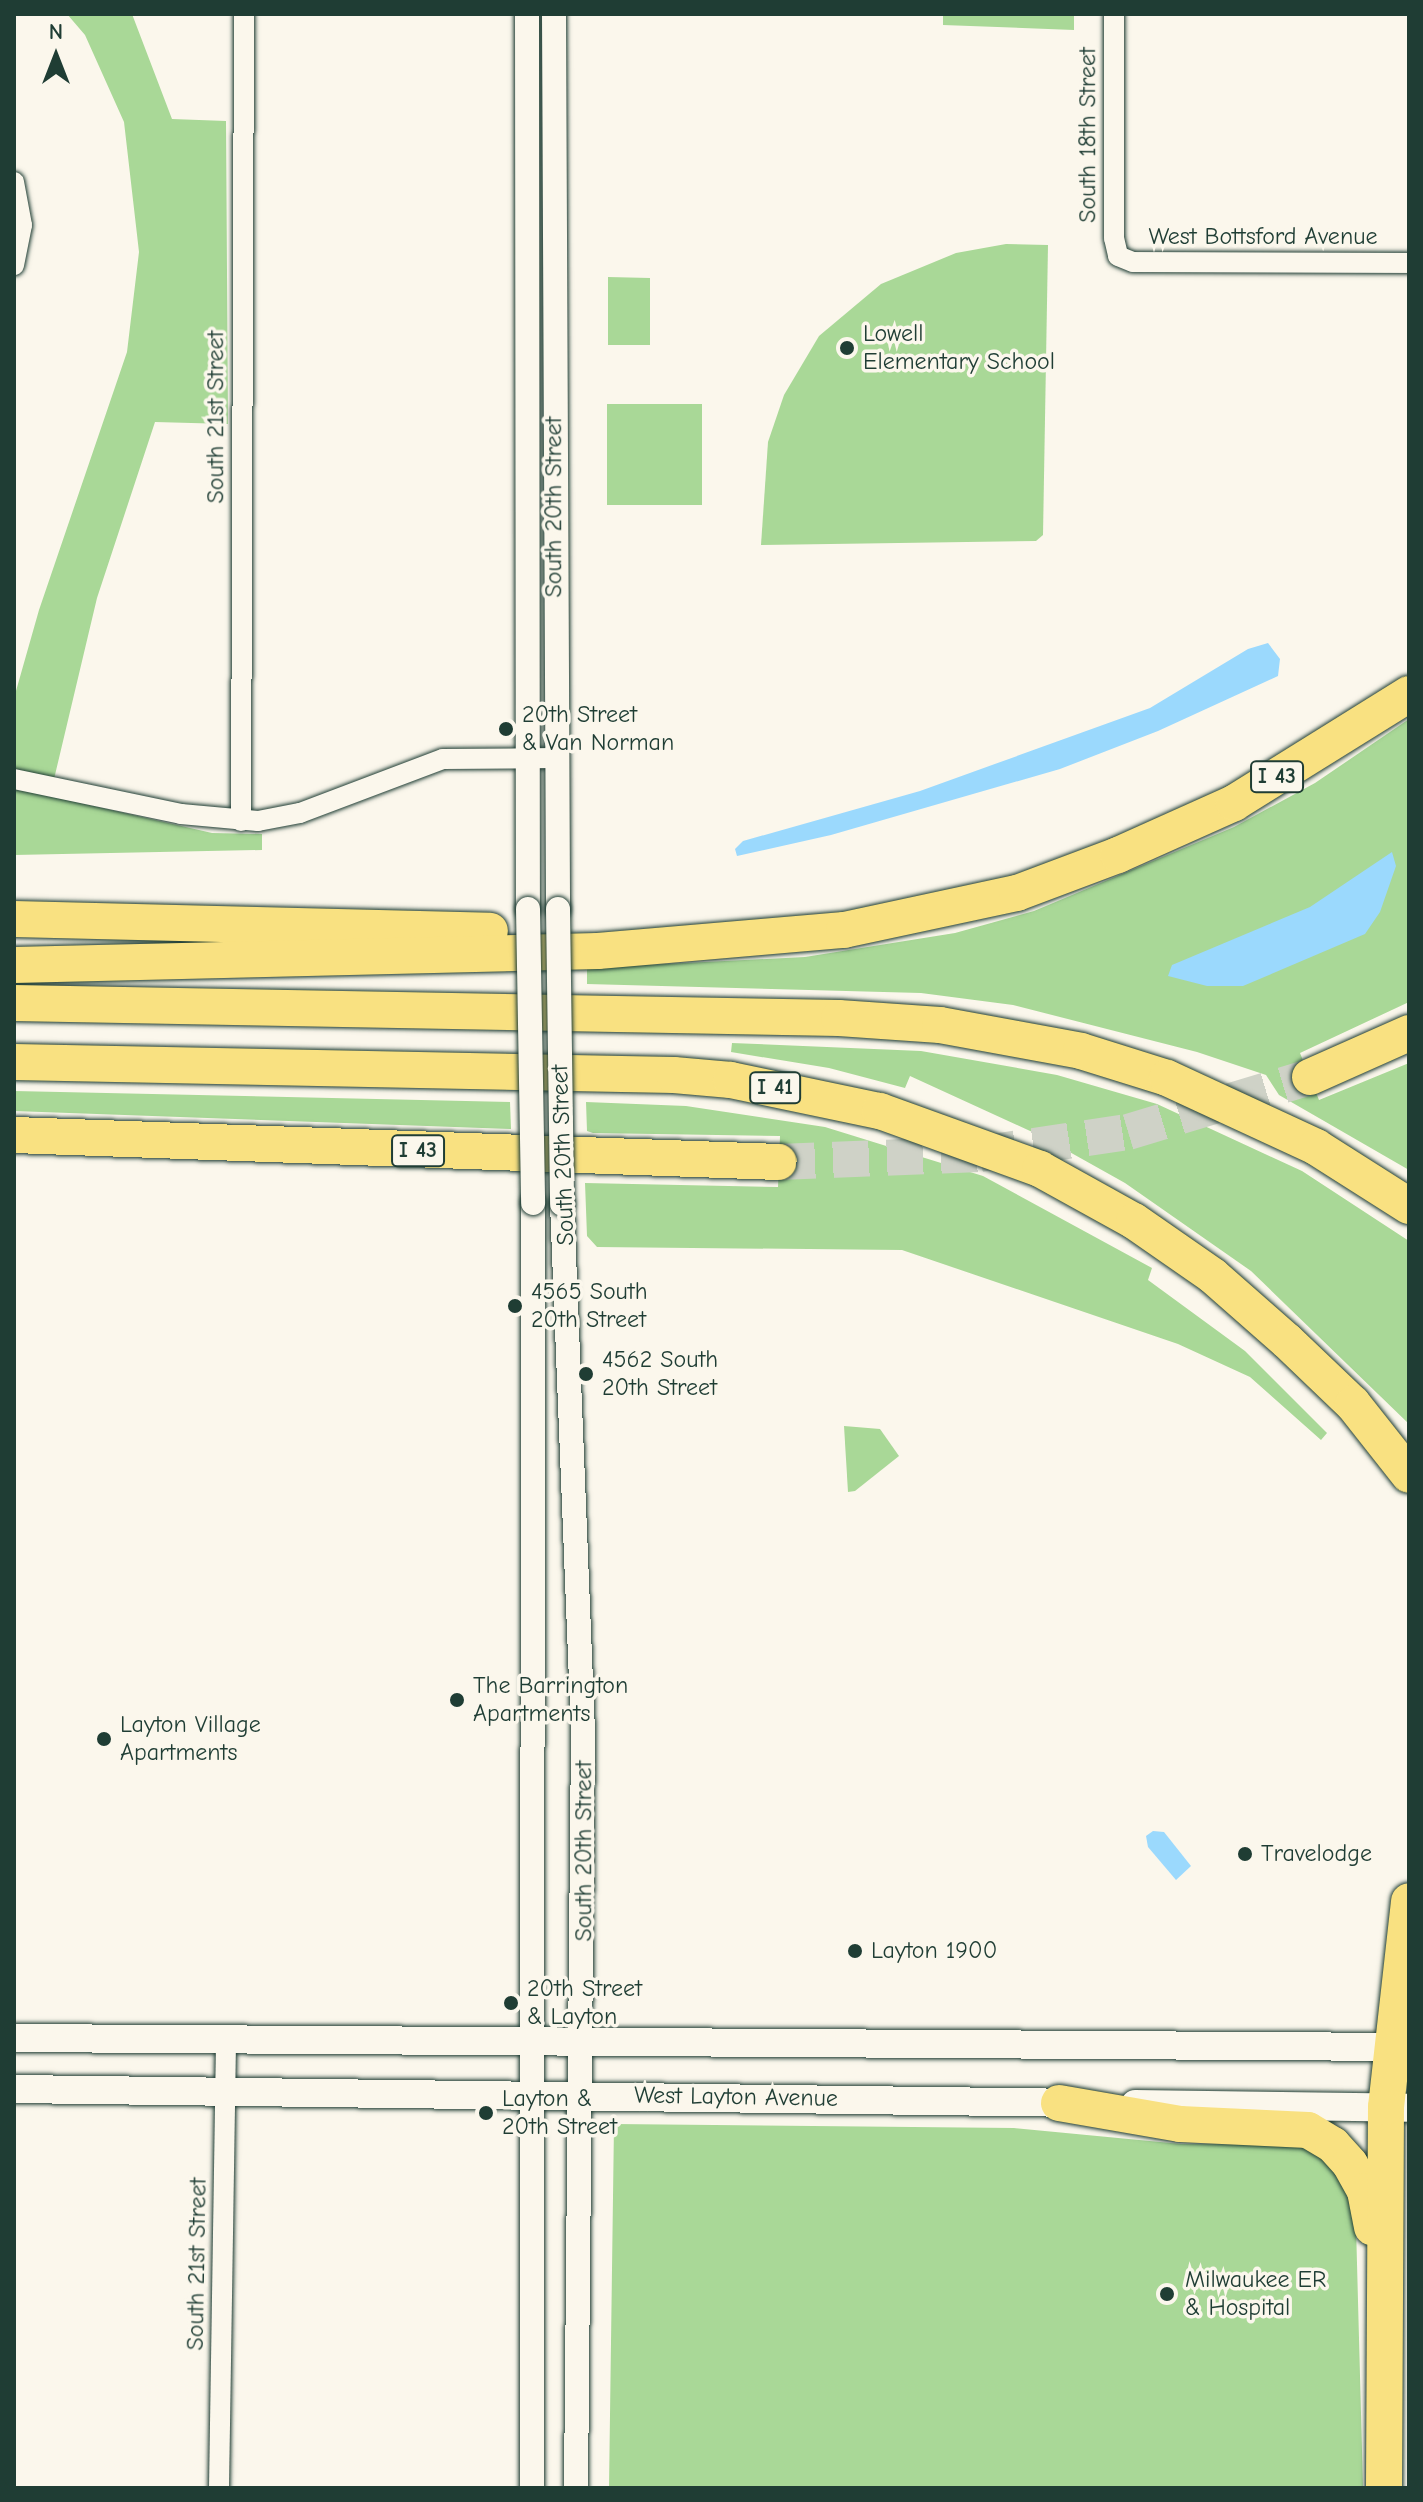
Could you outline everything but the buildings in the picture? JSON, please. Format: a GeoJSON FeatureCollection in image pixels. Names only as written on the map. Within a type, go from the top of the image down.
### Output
{"type":"FeatureCollection","features":[{"type":"Feature","properties":{"kind":"highway","name":"I 43"},"geometry":{"type":"LineString","coordinates":[[14,965],[598,951],[844,930],[1017,893],[1234,803],[1409,694]]}},
{"type":"Feature","properties":{"kind":"highway"},"geometry":{"type":"LineString","coordinates":[[14,919],[596,934],[662,945]]}},
{"type":"Feature","properties":{"kind":"highway"},"geometry":{"type":"LineString","coordinates":[[14,1003],[839,1018],[940,1025],[1081,1051],[1167,1078],[1316,1147],[1409,1206]]}},
{"type":"Feature","properties":{"kind":"highway"},"geometry":{"type":"LineString","coordinates":[[1310,1077],[1409,1033]]}},
{"type":"Feature","properties":{"kind":"highway","name":"I 41"},"geometry":{"type":"LineString","coordinates":[[14,1062],[674,1075],[731,1080],[880,1111],[1040,1169],[1133,1220],[1213,1276],[1287,1341],[1353,1404],[1409,1475]]}},
{"type":"Feature","properties":{"kind":"highway","name":"I 43"},"geometry":{"type":"LineString","coordinates":[[14,1135],[779,1162]]}},
{"type":"Feature","properties":{"kind":"highway"},"geometry":{"type":"LineString","coordinates":[[14,1152],[36,1153],[57,1137]]}},
{"type":"Feature","properties":{"kind":"highway"},"geometry":{"type":"LineString","coordinates":[[1384,2488],[1381,2287],[1397,2108],[1409,1901]]}},
{"type":"Feature","properties":{"kind":"highway"},"geometry":{"type":"LineString","coordinates":[[1059,2103],[1180,2124],[1308,2130],[1333,2145],[1365,2191],[1381,2287]]}},
{"type":"Feature","properties":{"kind":"main road"},"geometry":{"type":"LineString","coordinates":[[14,2038],[1401,2047]]}},
{"type":"Feature","properties":{"kind":"main road","name":"West Layton Avenue"},"geometry":{"type":"LineString","coordinates":[[14,2089],[1397,2108]]}},
{"type":"Feature","properties":{"kind":"street","name":"South 21st Street"},"geometry":{"type":"LineString","coordinates":[[241,821],[244,14]]}},
{"type":"Feature","properties":{"kind":"street","name":"South 20th Street"},"geometry":{"type":"LineString","coordinates":[[527,14],[524,758],[533,1203],[532,2488]]}},
{"type":"Feature","properties":{"kind":"street","name":"South 20th Street"},"geometry":{"type":"LineString","coordinates":[[554,14],[554,758],[562,1204],[583,1732],[576,2488]]}},
{"type":"Feature","properties":{"kind":"street","name":"South 18th Street"},"geometry":{"type":"LineString","coordinates":[[1114,14],[1114,238],[1118,256]]}},
{"type":"Feature","properties":{"kind":"street"},"geometry":{"type":"LineString","coordinates":[[14,182],[22,225],[14,265]]}},
{"type":"Feature","properties":{"kind":"street","name":"West Bottsford Avenue"},"geometry":{"type":"LineString","coordinates":[[1118,256],[1133,262],[1409,263]]}},
{"type":"Feature","properties":{"kind":"street"},"geometry":{"type":"LineString","coordinates":[[14,779],[181,814],[241,821],[300,813],[422,764],[554,758]]}},
{"type":"Feature","properties":{"kind":"street"},"geometry":{"type":"LineString","coordinates":[[533,1357],[568,1356]]}},
{"type":"Feature","properties":{"kind":"street","name":"South 21st Street"},"geometry":{"type":"LineString","coordinates":[[219,2488],[226,2041]]}},
{"type":"Feature","properties":{"kind":"green space"},"geometry":{"type":"Polygon","coordinates":[[[67,14],[132,14],[172,119],[226,121],[228,424],[155,422],[97,598],[50,796],[212,833],[262,834],[262,850],[14,855],[14,698],[39,610],[127,352],[139,252],[124,122],[85,35],[67,14]]]}},
{"type":"Feature","properties":{"kind":"green space"},"geometry":{"type":"Polygon","coordinates":[[[943,14],[1074,14],[1074,30],[943,25],[943,14]]]}},
{"type":"Feature","properties":{"kind":"green space"},"geometry":{"type":"Polygon","coordinates":[[[1006,244],[1048,245],[1043,535],[1036,541],[761,545],[768,442],[784,395],[819,336],[881,284],[956,253],[1006,244]]]}},
{"type":"Feature","properties":{"kind":"green space"},"geometry":{"type":"Polygon","coordinates":[[[608,277],[650,278],[650,345],[608,345],[608,277]]]}},
{"type":"Feature","properties":{"kind":"green space"},"geometry":{"type":"Polygon","coordinates":[[[607,404],[702,404],[702,505],[607,505],[607,404]]]}},
{"type":"Feature","properties":{"kind":"green space"},"geometry":{"type":"Polygon","coordinates":[[[1409,719],[1409,1002],[1300,1053],[1319,1100],[1409,1063],[1409,1170],[1279,1095],[1266,1075],[1197,1052],[1013,1005],[921,993],[587,984],[587,968],[805,957],[955,933],[1034,911],[1234,827],[1315,783],[1409,719]]]}},
{"type":"Feature","properties":{"kind":"green space"},"geometry":{"type":"Polygon","coordinates":[[[732,1043],[921,1051],[1057,1075],[1157,1104],[1302,1171],[1409,1241],[1409,1424],[1251,1271],[1125,1183],[1041,1136],[910,1076],[905,1088],[829,1068],[731,1052],[732,1043]]]}},
{"type":"Feature","properties":{"kind":"green space"},"geometry":{"type":"Polygon","coordinates":[[[14,1091],[510,1102],[511,1129],[14,1111],[14,1091]]]}},
{"type":"Feature","properties":{"kind":"green space"},"geometry":{"type":"Polygon","coordinates":[[[586,1102],[686,1106],[825,1127],[983,1176],[1152,1268],[1148,1280],[1245,1351],[1327,1433],[1321,1440],[1250,1377],[1178,1344],[902,1250],[597,1247],[587,1236],[585,1183],[778,1187],[780,1136],[593,1133],[587,1131],[586,1102]]]}},
{"type":"Feature","properties":{"kind":"green space"},"geometry":{"type":"Polygon","coordinates":[[[844,1426],[880,1429],[899,1456],[855,1491],[848,1492],[844,1426]]]}},
{"type":"Feature","properties":{"kind":"green space"},"geometry":{"type":"Polygon","coordinates":[[[614,2124],[1014,2128],[1181,2144],[1306,2145],[1349,2178],[1356,2226],[1363,2488],[609,2488],[614,2124]]]}},
{"type":"Feature","properties":{"kind":"water"},"geometry":{"type":"Polygon","coordinates":[[[1268,643],[1280,659],[1278,676],[1158,731],[1060,769],[831,835],[737,856],[735,849],[743,841],[920,791],[1150,708],[1248,649],[1268,643]]]}},
{"type":"Feature","properties":{"kind":"water"},"geometry":{"type":"Polygon","coordinates":[[[1392,852],[1396,866],[1380,912],[1365,934],[1243,986],[1207,986],[1168,976],[1172,965],[1310,907],[1392,852]]]}},
{"type":"Feature","properties":{"kind":"water"},"geometry":{"type":"Polygon","coordinates":[[[1153,1831],[1164,1832],[1191,1866],[1176,1880],[1148,1847],[1146,1836],[1153,1831]]]}},
{"type":"Feature","properties":{"kind":"tunnel"},"geometry":{"type":"LineString","coordinates":[[779,1162],[980,1154],[1128,1132],[1310,1077]]}},
{"type":"Feature","properties":{"kind":"place","name":"Lowell Elementary School"},"geometry":{"type":"Point","coordinates":[847,348]}},
{"type":"Feature","properties":{"kind":"place","name":"20th Street & Van Norman"},"geometry":{"type":"Point","coordinates":[506,729]}},
{"type":"Feature","properties":{"kind":"place","name":"4565 South 20th Street"},"geometry":{"type":"Point","coordinates":[515,1306]}},
{"type":"Feature","properties":{"kind":"place","name":"4562 South 20th Street"},"geometry":{"type":"Point","coordinates":[586,1374]}},
{"type":"Feature","properties":{"kind":"place","name":"The Barrington Apartments"},"geometry":{"type":"Point","coordinates":[457,1700]}},
{"type":"Feature","properties":{"kind":"place","name":"Layton Village Apartments"},"geometry":{"type":"Point","coordinates":[104,1739]}},
{"type":"Feature","properties":{"kind":"place","name":"Travelodge"},"geometry":{"type":"Point","coordinates":[1245,1854]}},
{"type":"Feature","properties":{"kind":"place","name":"Layton 1900"},"geometry":{"type":"Point","coordinates":[855,1951]}},
{"type":"Feature","properties":{"kind":"place","name":"20th Street & Layton"},"geometry":{"type":"Point","coordinates":[511,2003]}},
{"type":"Feature","properties":{"kind":"place","name":"Layton & 20th Street"},"geometry":{"type":"Point","coordinates":[486,2113]}},
{"type":"Feature","properties":{"kind":"place","name":"Milwaukee ER & Hospital"},"geometry":{"type":"Point","coordinates":[1167,2294]}}]}
